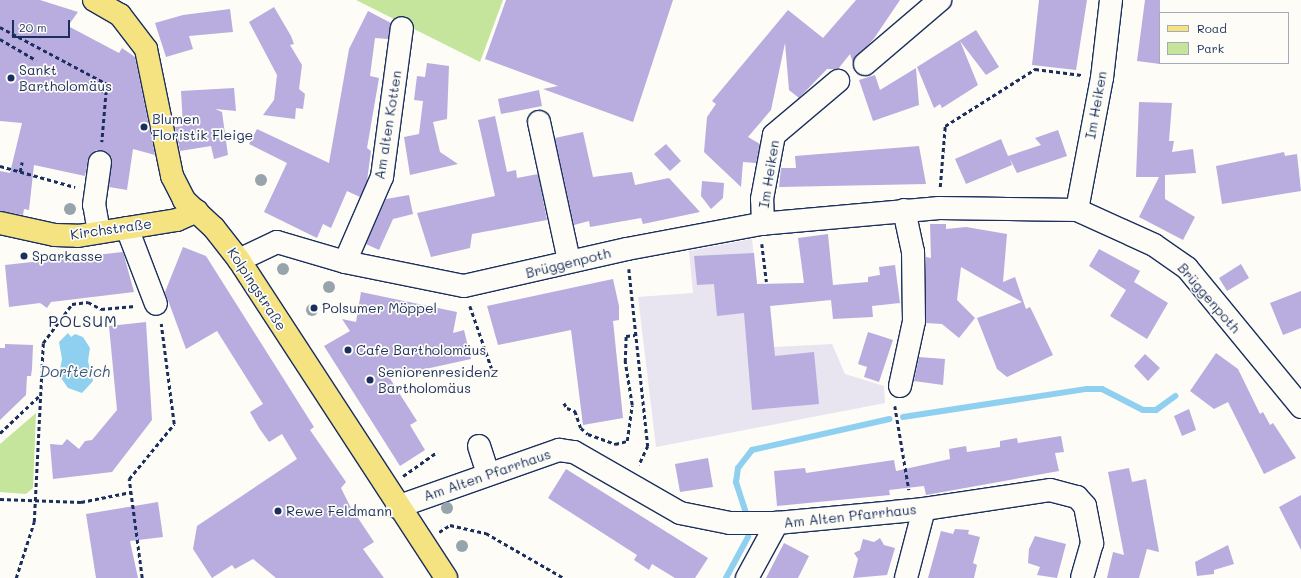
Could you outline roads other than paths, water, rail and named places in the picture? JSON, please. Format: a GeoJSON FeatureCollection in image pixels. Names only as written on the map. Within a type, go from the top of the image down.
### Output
{"type":"FeatureCollection","features":[{"type":"Feature","properties":{"kind":"main road","name":"Kolpingstraße"},"geometry":{"type":"LineString","coordinates":[[94,0],[120,15],[146,49],[172,176],[184,200],[196,211],[239,260],[384,488],[420,543],[446,578]]}},
{"type":"Feature","properties":{"kind":"main road","name":"Kirchstraße"},"geometry":{"type":"LineString","coordinates":[[0,223],[55,235],[99,232],[177,220],[196,211]]}},
{"type":"Feature","properties":{"kind":"street"},"geometry":{"type":"LineString","coordinates":[[865,64],[940,0]]}},
{"type":"Feature","properties":{"kind":"street","name":"Im Heiken"},"geometry":{"type":"LineString","coordinates":[[1077,210],[1102,78],[1111,0]]}},
{"type":"Feature","properties":{"kind":"street","name":"Am alten Kotten"},"geometry":{"type":"LineString","coordinates":[[344,262],[382,177],[402,28]]}},
{"type":"Feature","properties":{"kind":"street","name":"Im Heiken"},"geometry":{"type":"LineString","coordinates":[[762,224],[762,199],[774,135],[838,81]]}},
{"type":"Feature","properties":{"kind":"street"},"geometry":{"type":"LineString","coordinates":[[539,122],[569,261]]}},
{"type":"Feature","properties":{"kind":"street"},"geometry":{"type":"LineString","coordinates":[[99,232],[95,193],[100,162]]}},
{"type":"Feature","properties":{"kind":"street","name":"Brüggenpoth"},"geometry":{"type":"LineString","coordinates":[[239,260],[277,242],[344,262],[464,286],[569,261],[762,224],[904,210],[940,208],[1077,210],[1154,245],[1187,268],[1301,407]]}},
{"type":"Feature","properties":{"kind":"street"},"geometry":{"type":"LineString","coordinates":[[900,386],[914,321],[913,252],[904,210]]}},
{"type":"Feature","properties":{"kind":"street"},"geometry":{"type":"LineString","coordinates":[[127,228],[156,304]]}},
{"type":"Feature","properties":{"kind":"street"},"geometry":{"type":"LineString","coordinates":[[479,446],[488,473]]}},
{"type":"Feature","properties":{"kind":"street","name":"Am Alten Pfarrhaus"},"geometry":{"type":"LineString","coordinates":[[397,507],[488,473],[559,450],[574,452],[629,486],[680,513],[730,523],[777,524],[918,510],[1050,490],[1077,497],[1085,506],[1092,543],[1082,578]]}},
{"type":"Feature","properties":{"kind":"street","name":"Am Alten Pfarrhaus"},"geometry":{"type":"LineString","coordinates":[[906,578],[918,510]]}},
{"type":"Feature","properties":{"kind":"street","name":"Am Alten Pfarrhaus"},"geometry":{"type":"LineString","coordinates":[[747,578],[777,524]]}},
{"type":"Feature","properties":{"kind":"water","name":"Dorfteich"},"geometry":{"type":"Polygon","coordinates":[[[68,333],[71,337],[75,334],[83,337],[90,348],[88,361],[93,381],[82,393],[68,388],[59,375],[62,359],[59,342],[68,333]]]}},
{"type":"Feature","properties":{"kind":"waterway"},"geometry":{"type":"LineString","coordinates":[[903,417],[1087,389],[1102,389],[1143,410],[1156,410],[1175,396]]}},
{"type":"Feature","properties":{"kind":"waterway"},"geometry":{"type":"LineString","coordinates":[[746,513],[736,482],[738,468],[752,450],[890,419]]}},
{"type":"Feature","properties":{"kind":"waterway"},"geometry":{"type":"LineString","coordinates":[[726,578],[748,537]]}},
{"type":"Feature","properties":{"kind":"place","name":"Sankt Bartholomäus"},"geometry":{"type":"Point","coordinates":[11,78]}},
{"type":"Feature","properties":{"kind":"place","name":"Blumen Floristik Fleige"},"geometry":{"type":"Point","coordinates":[144,127]}},
{"type":"Feature","properties":{"kind":"place","name":"Sparkasse"},"geometry":{"type":"Point","coordinates":[24,256]}},
{"type":"Feature","properties":{"kind":"place","name":"Polsumer Möppel"},"geometry":{"type":"Point","coordinates":[314,308]}},
{"type":"Feature","properties":{"kind":"place","name":"Cafe Bartholomäus"},"geometry":{"type":"Point","coordinates":[348,350]}},
{"type":"Feature","properties":{"kind":"place","name":"Seniorenresidenz Bartholomäus"},"geometry":{"type":"Point","coordinates":[370,380]}},
{"type":"Feature","properties":{"kind":"place","name":"Rewe Feldmann"},"geometry":{"type":"Point","coordinates":[278,511]}},
{"type":"Feature","properties":{"kind":"district","name":"POLSUM"},"geometry":{"type":"Point","coordinates":[83,321]}}]}
